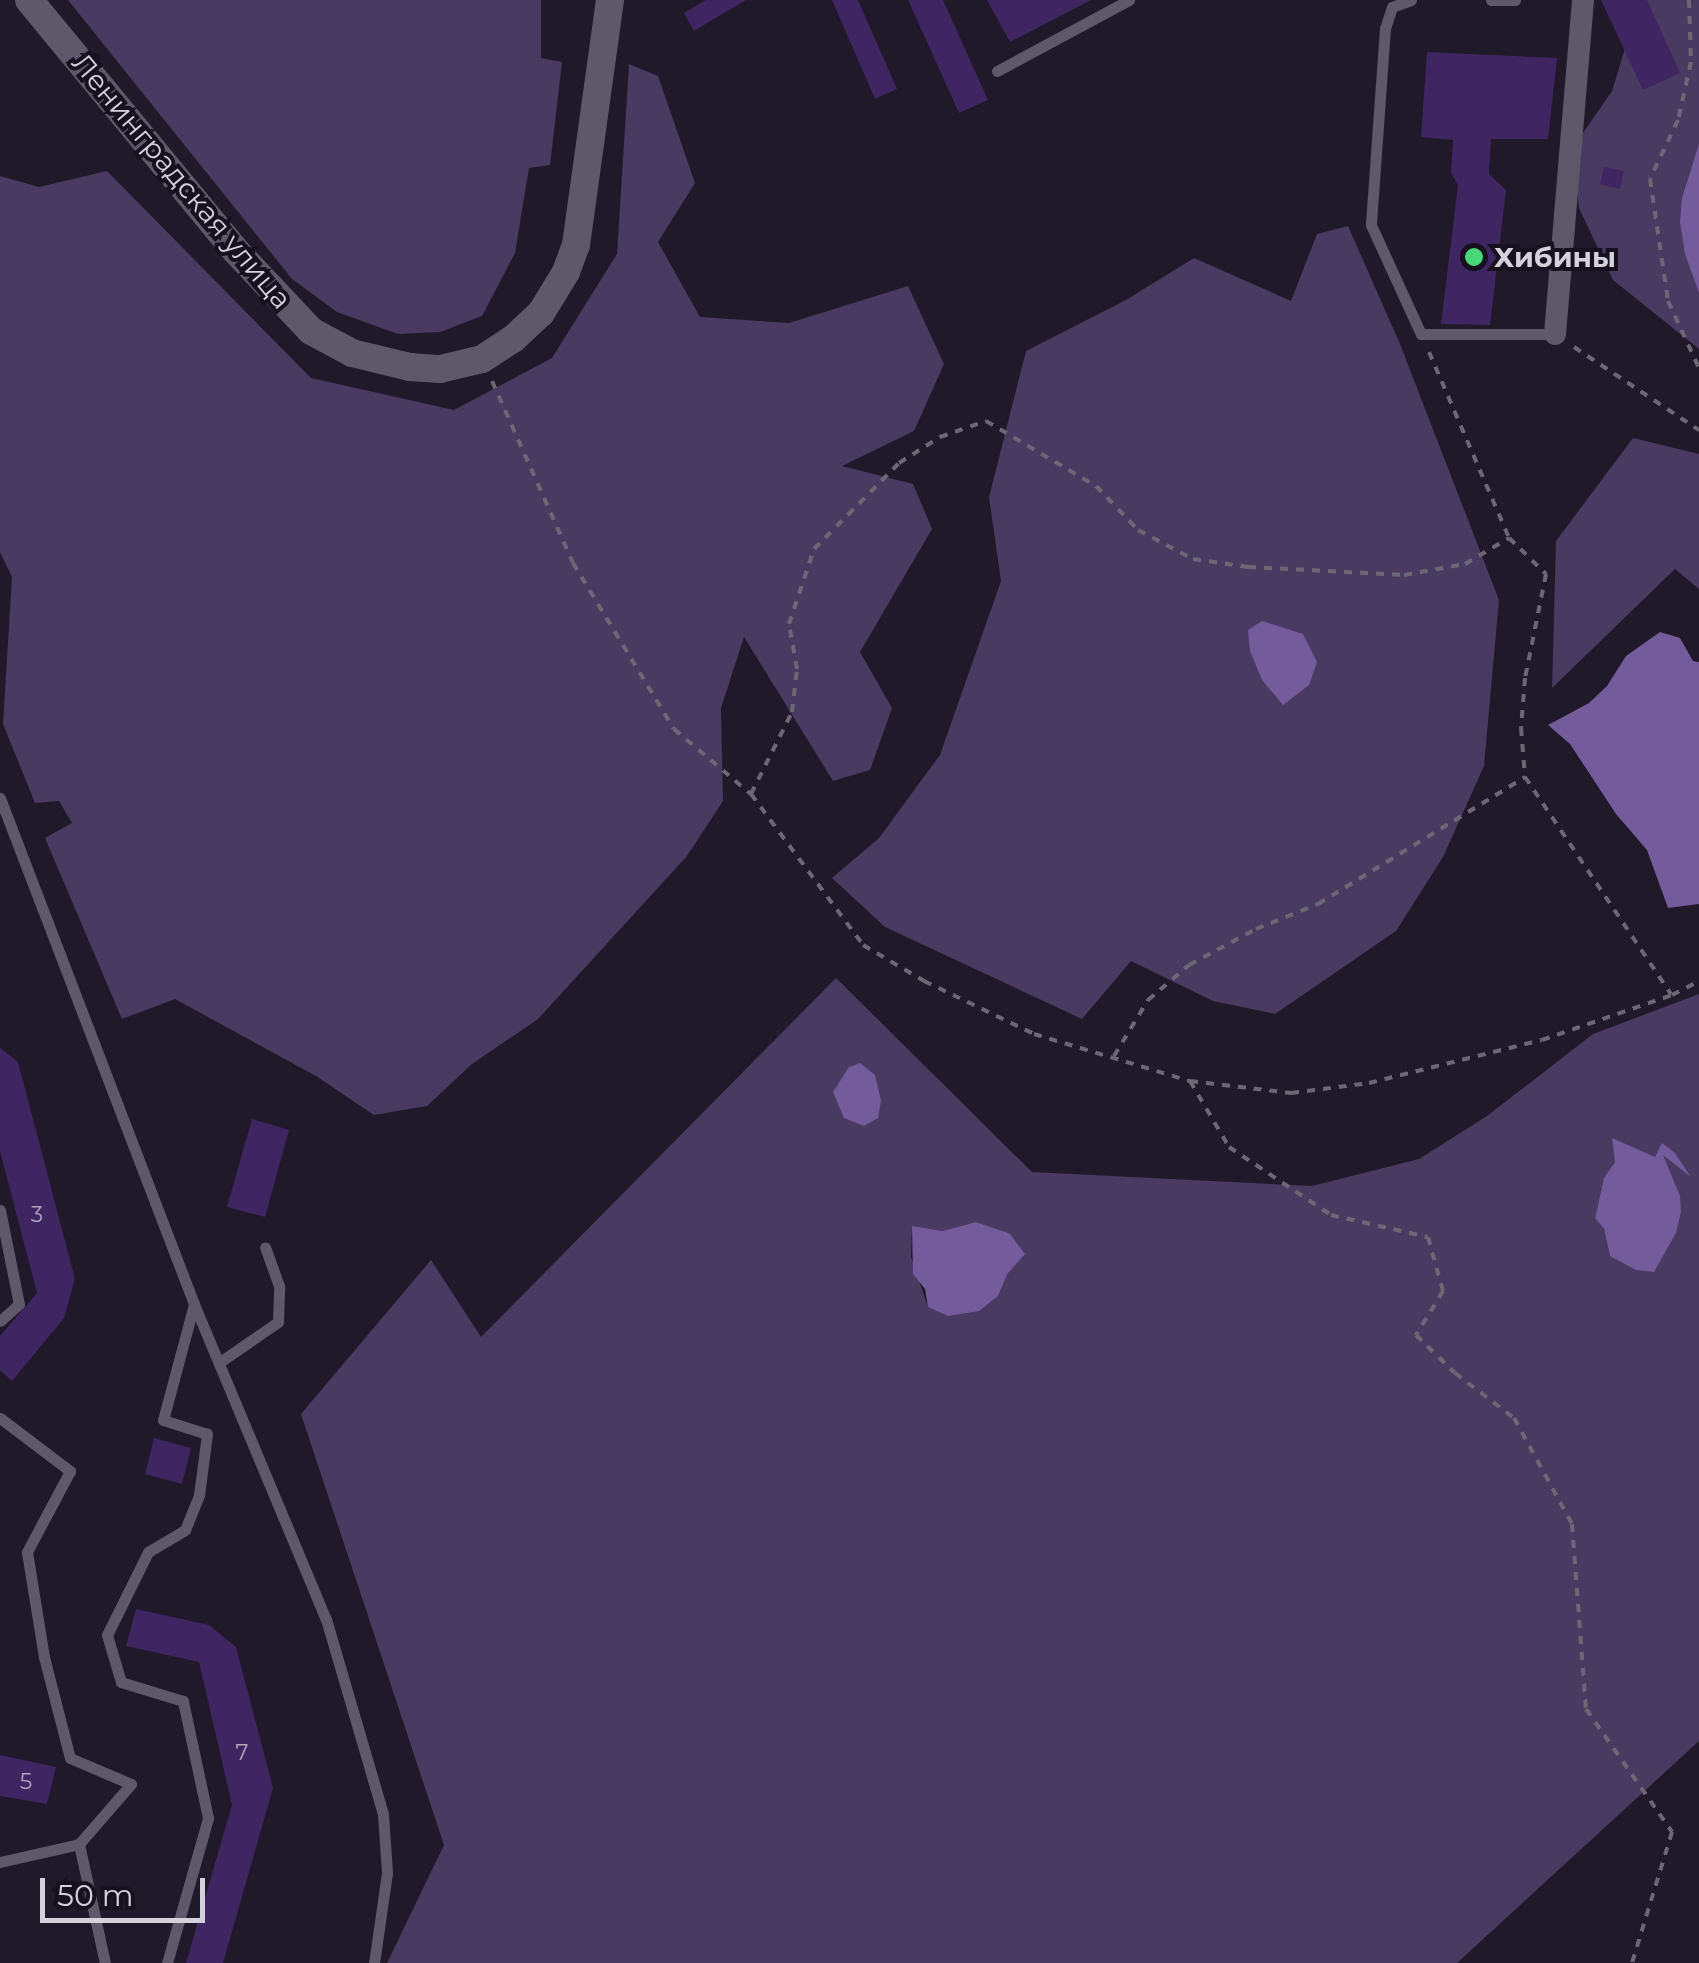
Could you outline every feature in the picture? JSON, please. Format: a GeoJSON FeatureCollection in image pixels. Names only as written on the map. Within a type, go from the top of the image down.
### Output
{"type":"FeatureCollection","features":[{"type":"Feature","properties":{"kind":"street","name":"Ленинградская улица"},"geometry":{"type":"LineString","coordinates":[[29,0],[234,250],[311,331],[352,353],[410,367],[440,368],[482,358],[542,313],[576,245],[610,0]]}},
{"type":"Feature","properties":{"kind":"street"},"geometry":{"type":"LineString","coordinates":[[1555,334],[1583,0]]}},
{"type":"Feature","properties":{"kind":"lane"},"geometry":{"type":"LineString","coordinates":[[997,71],[1129,0]]}},
{"type":"Feature","properties":{"kind":"lane"},"geometry":{"type":"LineString","coordinates":[[1411,0],[1392,8],[1385,28],[1371,226],[1421,334],[1555,334]]}},
{"type":"Feature","properties":{"kind":"lane"},"geometry":{"type":"LineString","coordinates":[[1491,0],[1515,0]]}},
{"type":"Feature","properties":{"kind":"lane"},"geometry":{"type":"LineString","coordinates":[[0,798],[194,1304],[326,1618],[383,1814],[387,1873],[374,1963]]}},
{"type":"Feature","properties":{"kind":"lane"},"geometry":{"type":"LineString","coordinates":[[0,1210],[19,1304],[0,1320]]}},
{"type":"Feature","properties":{"kind":"lane"},"geometry":{"type":"LineString","coordinates":[[220,1362],[278,1322],[278,1286],[265,1247]]}},
{"type":"Feature","properties":{"kind":"lane"},"geometry":{"type":"LineString","coordinates":[[167,1963],[208,1818],[183,1701],[122,1682],[107,1636],[148,1552],[185,1530],[198,1494],[207,1434],[162,1420],[194,1304]]}},
{"type":"Feature","properties":{"kind":"lane"},"geometry":{"type":"LineString","coordinates":[[0,1418],[70,1471],[27,1552],[44,1656],[70,1758],[131,1784],[79,1844],[0,1862]]}},
{"type":"Feature","properties":{"kind":"lane"},"geometry":{"type":"LineString","coordinates":[[79,1844],[105,1963]]}},
{"type":"Feature","properties":{"kind":"path"},"geometry":{"type":"LineString","coordinates":[[1689,0],[1692,62],[1678,120],[1650,179],[1668,301],[1699,368]]}},
{"type":"Feature","properties":{"kind":"path"},"geometry":{"type":"LineString","coordinates":[[1421,334],[1509,538],[1546,574],[1526,678],[1521,728],[1525,777],[1672,995]]}},
{"type":"Feature","properties":{"kind":"path"},"geometry":{"type":"LineString","coordinates":[[1555,334],[1699,430]]}},
{"type":"Feature","properties":{"kind":"path"},"geometry":{"type":"LineString","coordinates":[[482,358],[573,562],[674,729],[751,794],[863,945],[924,980],[1034,1034],[1190,1081],[1291,1093],[1370,1083],[1542,1040],[1672,995],[1699,980]]}},
{"type":"Feature","properties":{"kind":"path"},"geometry":{"type":"LineString","coordinates":[[751,794],[792,712],[797,670],[789,624],[814,549],[900,464],[940,438],[986,420],[1096,486],[1138,530],[1193,559],[1248,567],[1404,576],[1465,564],[1509,538]]}},
{"type":"Feature","properties":{"kind":"path"},"geometry":{"type":"LineString","coordinates":[[1114,1058],[1148,1000],[1190,964],[1256,929],[1318,904],[1525,777]]}},
{"type":"Feature","properties":{"kind":"path"},"geometry":{"type":"LineString","coordinates":[[1190,1081],[1229,1147],[1316,1206],[1331,1215],[1428,1237],[1443,1291],[1416,1335],[1455,1373],[1514,1418],[1572,1524],[1586,1708],[1672,1832],[1632,1963]]}},
{"type":"Feature","properties":{"kind":"shaded area"},"geometry":{"type":"Polygon","coordinates":[[[68,0],[541,0],[541,58],[562,62],[550,165],[529,168],[515,253],[482,316],[440,332],[398,334],[337,312],[292,279],[68,0]]]}},
{"type":"Feature","properties":{"kind":"shaded area"},"geometry":{"type":"Polygon","coordinates":[[[1640,0],[1699,0],[1699,349],[1613,280],[1579,208],[1575,171],[1583,133],[1612,91],[1640,0]]]}},
{"type":"Feature","properties":{"kind":"shaded area"},"geometry":{"type":"Polygon","coordinates":[[[629,64],[658,76],[695,183],[658,242],[700,317],[789,323],[908,286],[944,364],[914,431],[842,466],[913,484],[932,529],[860,652],[892,708],[870,770],[833,781],[744,637],[721,708],[723,801],[687,856],[538,1019],[472,1064],[427,1106],[374,1115],[316,1076],[175,999],[122,1019],[45,838],[72,823],[59,801],[35,803],[3,724],[12,577],[0,552],[0,176],[39,187],[107,171],[311,378],[454,410],[552,358],[617,254],[629,64]]]}},
{"type":"Feature","properties":{"kind":"shaded area"},"geometry":{"type":"Polygon","coordinates":[[[1699,144],[1699,293],[1685,254],[1680,222],[1682,198],[1699,144]]]}},
{"type":"Feature","properties":{"kind":"shaded area"},"geometry":{"type":"Polygon","coordinates":[[[1348,226],[1400,344],[1499,600],[1484,766],[1443,857],[1396,931],[1275,1014],[1213,1001],[1131,961],[1082,1019],[885,927],[832,878],[879,838],[940,755],[1001,581],[989,497],[1026,351],[1126,300],[1194,258],[1291,301],[1317,234],[1348,226]]]}},
{"type":"Feature","properties":{"kind":"shaded area"},"geometry":{"type":"Polygon","coordinates":[[[1633,438],[1699,454],[1699,589],[1675,569],[1552,688],[1556,541],[1633,438]]]}},
{"type":"Feature","properties":{"kind":"shaded area"},"geometry":{"type":"Polygon","coordinates":[[[1262,621],[1303,634],[1317,662],[1309,685],[1283,705],[1262,680],[1250,651],[1248,630],[1262,621]]]}},
{"type":"Feature","properties":{"kind":"shaded area"},"geometry":{"type":"Polygon","coordinates":[[[1660,632],[1680,638],[1693,661],[1699,662],[1699,904],[1668,908],[1647,850],[1616,814],[1570,744],[1548,725],[1589,703],[1607,686],[1626,656],[1660,632]]]}},
{"type":"Feature","properties":{"kind":"shaded area"},"geometry":{"type":"Polygon","coordinates":[[[836,978],[1032,1172],[1312,1186],[1419,1159],[1487,1116],[1593,1034],[1699,994],[1699,1741],[1457,1963],[387,1963],[444,1845],[301,1414],[431,1260],[481,1337],[836,978]],[[1662,1144],[1655,1157],[1615,1162],[1604,1179],[1595,1218],[1604,1229],[1610,1256],[1667,1168],[1662,1153],[1688,1173],[1675,1153],[1662,1144]],[[976,1222],[942,1231],[912,1227],[911,1257],[928,1307],[998,1296],[1008,1273],[1009,1233],[976,1222]]]}},
{"type":"Feature","properties":{"kind":"shaded area"},"geometry":{"type":"Polygon","coordinates":[[[860,1063],[875,1075],[881,1101],[878,1118],[864,1126],[844,1118],[833,1092],[849,1067],[860,1063]]]}},
{"type":"Feature","properties":{"kind":"shaded area"},"geometry":{"type":"Polygon","coordinates":[[[1612,1138],[1655,1157],[1662,1143],[1675,1153],[1691,1177],[1663,1155],[1680,1196],[1681,1212],[1676,1233],[1654,1272],[1636,1270],[1610,1256],[1604,1229],[1595,1218],[1604,1178],[1615,1162],[1612,1138]]]}},
{"type":"Feature","properties":{"kind":"shaded area"},"geometry":{"type":"Polygon","coordinates":[[[976,1222],[1009,1233],[1025,1254],[1008,1273],[998,1296],[979,1311],[948,1316],[928,1307],[925,1289],[913,1274],[912,1226],[942,1231],[976,1222]]]}},
{"type":"Feature","properties":{"kind":"building"},"geometry":{"type":"Polygon","coordinates":[[[706,0],[746,0],[694,31],[684,13],[706,0]]]}},
{"type":"Feature","properties":{"kind":"building"},"geometry":{"type":"Polygon","coordinates":[[[832,0],[858,0],[897,89],[875,99],[832,0]]]}},
{"type":"Feature","properties":{"kind":"building"},"geometry":{"type":"Polygon","coordinates":[[[908,0],[943,0],[988,100],[959,113],[908,0]]]}},
{"type":"Feature","properties":{"kind":"building"},"geometry":{"type":"Polygon","coordinates":[[[987,0],[1091,0],[1010,42],[987,0]]]}},
{"type":"Feature","properties":{"kind":"building"},"geometry":{"type":"Polygon","coordinates":[[[1601,0],[1647,0],[1680,73],[1643,90],[1601,0]]]}},
{"type":"Feature","properties":{"kind":"building","name":"Хибины"},"geometry":{"type":"Polygon","coordinates":[[[1427,52],[1557,58],[1548,139],[1491,139],[1489,174],[1506,190],[1490,325],[1441,324],[1458,185],[1451,173],[1453,140],[1421,137],[1427,52]]]}},
{"type":"Feature","properties":{"kind":"building"},"geometry":{"type":"Polygon","coordinates":[[[1604,167],[1624,171],[1620,189],[1600,184],[1604,167]]]}},
{"type":"Feature","properties":{"kind":"building"},"geometry":{"type":"Polygon","coordinates":[[[0,1048],[18,1062],[75,1279],[64,1318],[12,1381],[0,1370],[0,1336],[37,1293],[0,1151],[0,1048]]]}},
{"type":"Feature","properties":{"kind":"building"},"geometry":{"type":"Polygon","coordinates":[[[252,1119],[289,1130],[265,1217],[227,1207],[252,1119]]]}},
{"type":"Feature","properties":{"kind":"building"},"geometry":{"type":"Polygon","coordinates":[[[154,1438],[191,1448],[182,1484],[145,1474],[154,1438]]]}},
{"type":"Feature","properties":{"kind":"building"},"geometry":{"type":"Polygon","coordinates":[[[136,1609],[209,1625],[236,1647],[273,1788],[223,1963],[186,1963],[232,1805],[199,1662],[126,1646],[136,1609]]]}},
{"type":"Feature","properties":{"kind":"building"},"geometry":{"type":"Polygon","coordinates":[[[0,1755],[56,1767],[47,1804],[0,1796],[0,1755]]]}},
{"type":"Feature","properties":{"kind":"place","name":"Хибины"},"geometry":{"type":"Point","coordinates":[1474,257]}}]}
